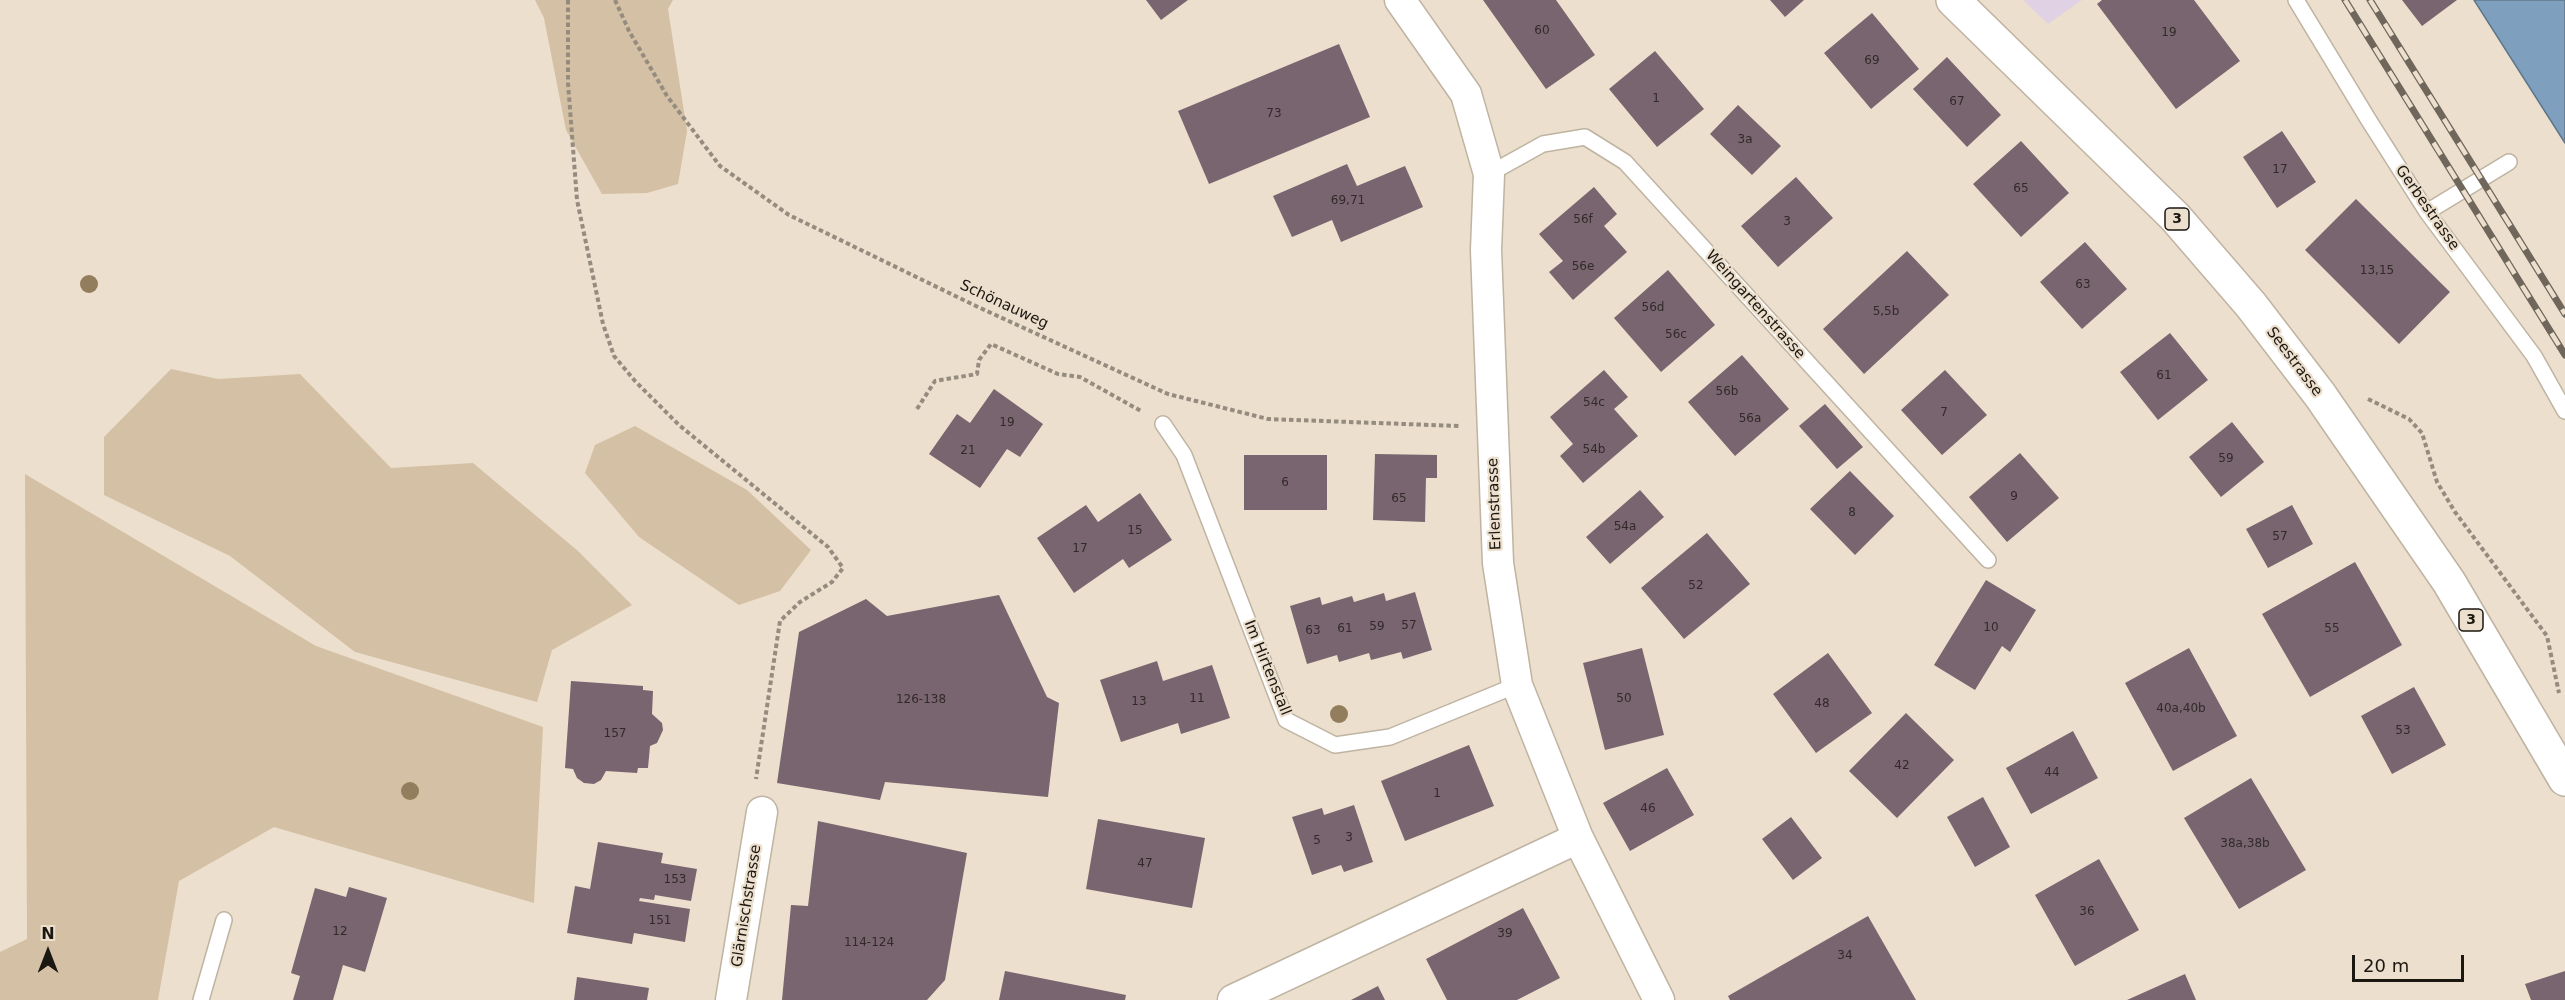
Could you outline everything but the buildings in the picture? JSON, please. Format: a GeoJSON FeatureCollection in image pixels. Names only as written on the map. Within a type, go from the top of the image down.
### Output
{"type":"FeatureCollection","features":[{"type":"Feature","properties":{"kind":"main road","name":"Seestrasse"},"geometry":{"type":"LineString","coordinates":[[1953,0],[2175,217],[2251,305],[2320,395],[2449,582],[2565,779]]}},
{"type":"Feature","properties":{"kind":"street","name":"Erlenstrasse"},"geometry":{"type":"LineString","coordinates":[[1400,0],[1466,94],[1489,174],[1486,250],[1498,563],[1517,685],[1578,838],[1659,1000]]}},
{"type":"Feature","properties":{"kind":"street","name":"Glärnischstrasse"},"geometry":{"type":"LineString","coordinates":[[732,1000],[762,812]]}},
{"type":"Feature","properties":{"kind":"street"},"geometry":{"type":"LineString","coordinates":[[1233,1000],[1578,838]]}},
{"type":"Feature","properties":{"kind":"lane","name":"Gerbestrasse"},"geometry":{"type":"LineString","coordinates":[[2296,0],[2427,212],[2534,356],[2565,411]]}},
{"type":"Feature","properties":{"kind":"lane","name":"Weingartenstrasse"},"geometry":{"type":"LineString","coordinates":[[1489,174],[1543,144],[1585,137],[1625,162],[1988,560]]}},
{"type":"Feature","properties":{"kind":"lane"},"geometry":{"type":"LineString","coordinates":[[2427,212],[2509,162]]}},
{"type":"Feature","properties":{"kind":"lane","name":"Im Hirtenstall"},"geometry":{"type":"LineString","coordinates":[[1163,424],[1184,455],[1286,720],[1335,745],[1390,737],[1517,685]]}},
{"type":"Feature","properties":{"kind":"lane"},"geometry":{"type":"LineString","coordinates":[[201,1000],[224,920]]}},
{"type":"Feature","properties":{"kind":"path"},"geometry":{"type":"LineString","coordinates":[[568,0],[568,83],[577,200],[603,324],[614,356],[635,381],[679,425],[828,547],[843,568],[831,582],[800,602],[780,621],[756,779]]}},
{"type":"Feature","properties":{"kind":"path","name":"Schönauweg"},"geometry":{"type":"LineString","coordinates":[[615,0],[629,31],[667,96],[720,166],[789,215],[978,307],[1168,394],[1268,418],[1492,427]]}},
{"type":"Feature","properties":{"kind":"path"},"geometry":{"type":"LineString","coordinates":[[917,409],[935,381],[977,374],[979,360],[991,344],[1058,374],[1080,377],[1163,424]]}},
{"type":"Feature","properties":{"kind":"path"},"geometry":{"type":"LineString","coordinates":[[2362,396],[2409,418],[2422,433],[2436,482],[2455,512],[2547,636],[2559,694]]}},
{"type":"Feature","properties":{"kind":"shaded area"},"geometry":{"type":"Polygon","coordinates":[[[535,0],[673,0],[668,9],[687,131],[678,184],[647,193],[602,194],[566,130],[544,18],[535,0]]]}},
{"type":"Feature","properties":{"kind":"shaded area"},"geometry":{"type":"Polygon","coordinates":[[[2023,0],[2082,0],[2048,24],[2023,0]]]}},
{"type":"Feature","properties":{"kind":"shaded area"},"geometry":{"type":"Polygon","coordinates":[[[171,369],[218,379],[300,374],[391,468],[473,463],[578,551],[632,605],[552,650],[537,702],[355,652],[230,556],[104,495],[104,437],[171,369]]]}},
{"type":"Feature","properties":{"kind":"shaded area"},"geometry":{"type":"Polygon","coordinates":[[[635,426],[747,490],[811,550],[780,591],[739,605],[639,537],[585,473],[595,445],[635,426]]]}},
{"type":"Feature","properties":{"kind":"shaded area"},"geometry":{"type":"Polygon","coordinates":[[[25,474],[316,646],[543,727],[534,903],[274,827],[179,881],[158,1000],[0,1000],[0,952],[27,939],[25,474]]]}},
{"type":"Feature","properties":{"kind":"water"},"geometry":{"type":"Polygon","coordinates":[[[2474,0],[2565,0],[2565,143],[2474,0]]]}},
{"type":"Feature","properties":{"kind":"railway"},"geometry":{"type":"LineString","coordinates":[[2345,0],[2565,355]]}},
{"type":"Feature","properties":{"kind":"railway"},"geometry":{"type":"LineString","coordinates":[[2370,0],[2565,314]]}}]}
